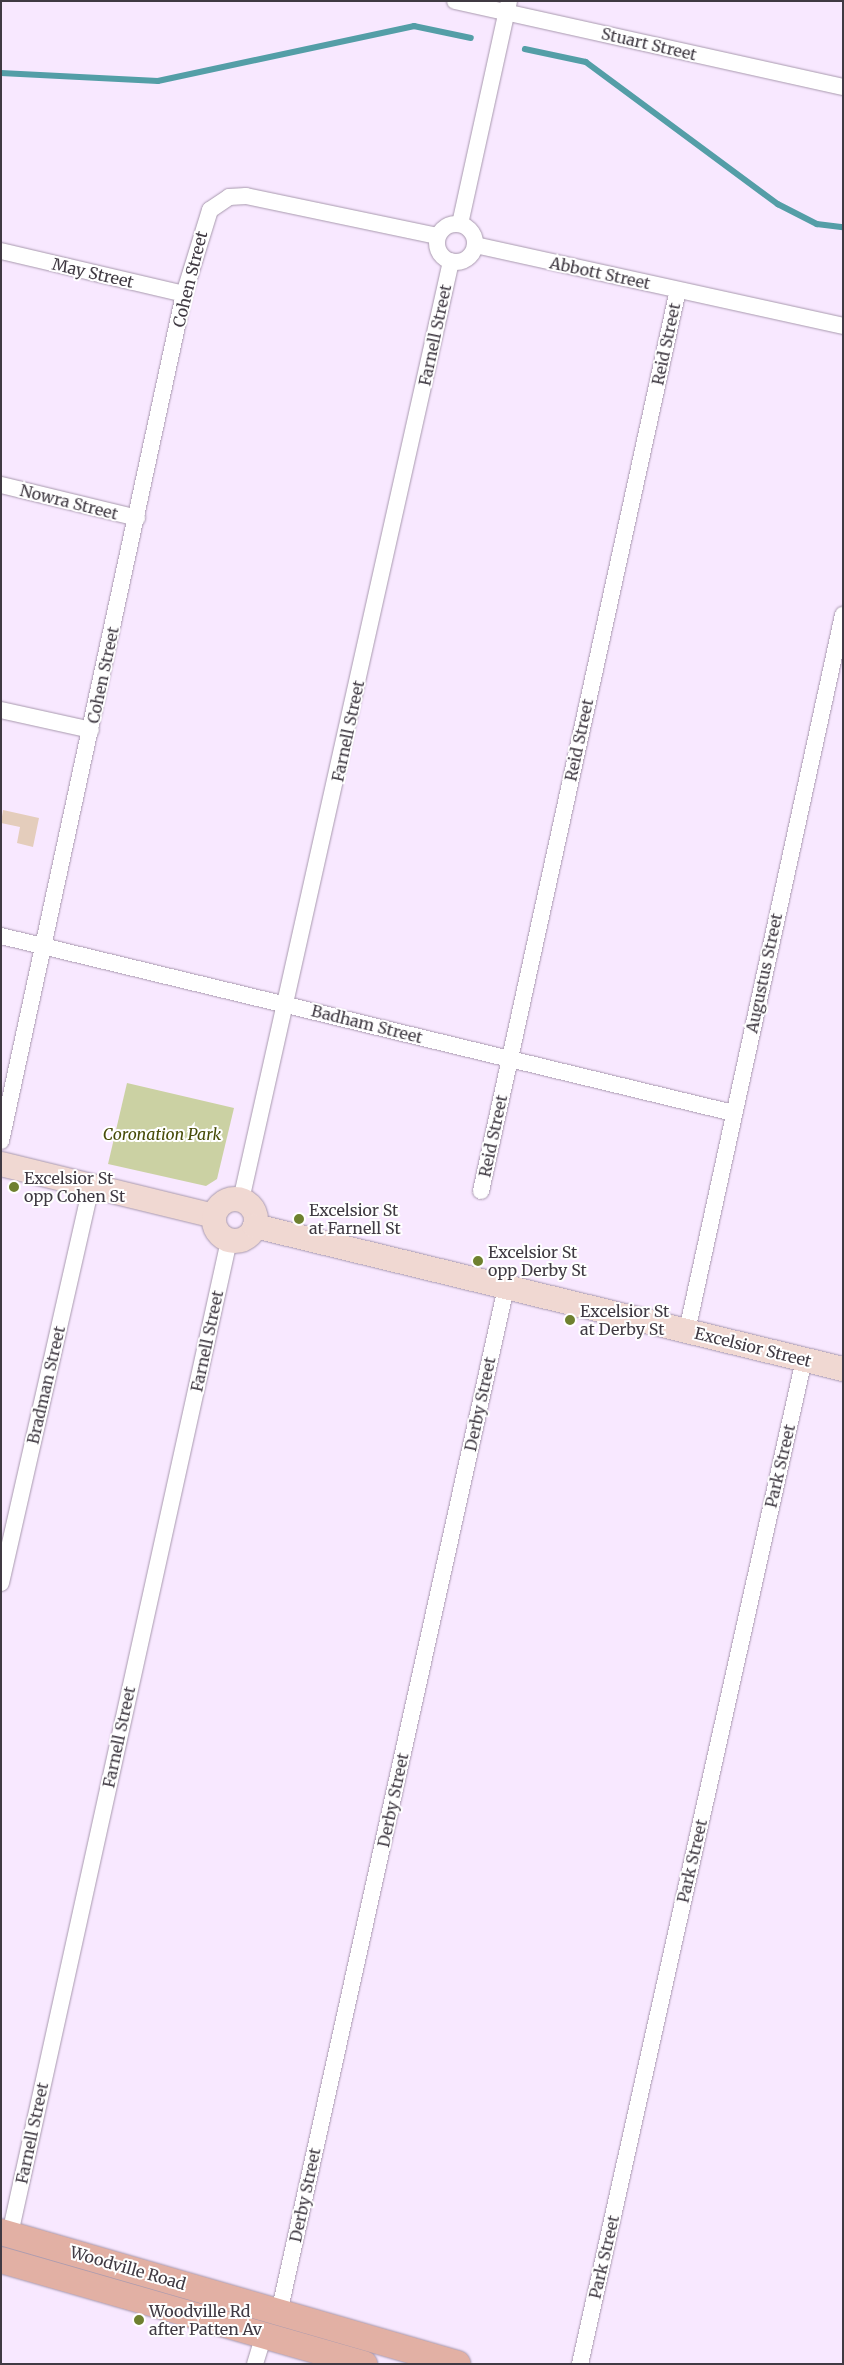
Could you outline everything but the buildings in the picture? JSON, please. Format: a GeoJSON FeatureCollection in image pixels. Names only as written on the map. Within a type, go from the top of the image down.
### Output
{"type":"FeatureCollection","features":[{"type":"Feature","properties":{"kind":"main road","name":"Woodville Road"},"geometry":{"type":"LineString","coordinates":[[6,2233],[456,2364]]}},
{"type":"Feature","properties":{"kind":"main road","name":"Woodville Road"},"geometry":{"type":"LineString","coordinates":[[1,2260],[364,2364]]}},
{"type":"Feature","properties":{"kind":"street","name":"Stuart Street"},"geometry":{"type":"LineString","coordinates":[[455,1],[508,7],[843,87]]}},
{"type":"Feature","properties":{"kind":"street"},"geometry":{"type":"LineString","coordinates":[[460,224],[508,7]]}},
{"type":"Feature","properties":{"kind":"street","name":"Cohen Street"},"geometry":{"type":"LineString","coordinates":[[1,1141],[46,947],[184,294],[210,210],[229,197],[246,196],[438,236]]}},
{"type":"Feature","properties":{"kind":"street"},"geometry":{"type":"LineString","coordinates":[[460,224],[473,234],[475,245],[470,257],[451,261],[441,254],[438,236],[444,228],[460,224]]}},
{"type":"Feature","properties":{"kind":"street","name":"Abbott Street"},"geometry":{"type":"LineString","coordinates":[[475,245],[843,326]]}},
{"type":"Feature","properties":{"kind":"street","name":"May Street"},"geometry":{"type":"LineString","coordinates":[[1,252],[184,294]]}},
{"type":"Feature","properties":{"kind":"street","name":"Farnell Street"},"geometry":{"type":"LineString","coordinates":[[241,1200],[288,1005],[451,261]]}},
{"type":"Feature","properties":{"kind":"street","name":"Reid Street"},"geometry":{"type":"LineString","coordinates":[[481,1190],[678,290]]}},
{"type":"Feature","properties":{"kind":"street","name":"Nowra Street"},"geometry":{"type":"LineString","coordinates":[[1,485],[137,518]]}},
{"type":"Feature","properties":{"kind":"street","name":"Augustus Street"},"geometry":{"type":"LineString","coordinates":[[687,1331],[843,615]]}},
{"type":"Feature","properties":{"kind":"street"},"geometry":{"type":"LineString","coordinates":[[1,710],[91,730]]}},
{"type":"Feature","properties":{"kind":"street","name":"Badham Street"},"geometry":{"type":"LineString","coordinates":[[1,936],[733,1113]]}},
{"type":"Feature","properties":{"kind":"street"},"geometry":{"type":"LineString","coordinates":[[1,1164],[91,1188],[214,1216]]}},
{"type":"Feature","properties":{"kind":"street","name":"Bradman Street"},"geometry":{"type":"LineString","coordinates":[[1,1583],[91,1188]]}},
{"type":"Feature","properties":{"kind":"street"},"geometry":{"type":"LineString","coordinates":[[227,1200],[241,1200],[252,1207],[255,1226],[242,1240],[229,1240],[218,1234],[214,1216],[227,1200]]}},
{"type":"Feature","properties":{"kind":"street","name":"Excelsior Street"},"geometry":{"type":"LineString","coordinates":[[255,1226],[843,1369]]}},
{"type":"Feature","properties":{"kind":"street","name":"Farnell Street"},"geometry":{"type":"LineString","coordinates":[[6,2233],[229,1240]]}},
{"type":"Feature","properties":{"kind":"street","name":"Derby Street"},"geometry":{"type":"LineString","coordinates":[[279,2312],[506,1287]]}},
{"type":"Feature","properties":{"kind":"street","name":"Park Street"},"geometry":{"type":"LineString","coordinates":[[580,2364],[804,1359]]}},
{"type":"Feature","properties":{"kind":"street"},"geometry":{"type":"LineString","coordinates":[[255,2364],[264,2335]]}},
{"type":"Feature","properties":{"kind":"green space","name":"Coronation Park"},"geometry":{"type":"Polygon","coordinates":[[[127,1083],[234,1108],[217,1179],[206,1186],[108,1164],[127,1083]]]}},
{"type":"Feature","properties":{"kind":"waterway"},"geometry":{"type":"LineString","coordinates":[[1,73],[158,81],[414,26],[471,38]]}},
{"type":"Feature","properties":{"kind":"waterway"},"geometry":{"type":"LineString","coordinates":[[525,49],[586,62],[778,204],[817,224],[843,227]]}},
{"type":"Feature","properties":{"kind":"place","name":"Excelsior St opp Cohen St"},"geometry":{"type":"Point","coordinates":[14,1187]}},
{"type":"Feature","properties":{"kind":"place","name":"Excelsior St at Farnell St"},"geometry":{"type":"Point","coordinates":[299,1219]}},
{"type":"Feature","properties":{"kind":"place","name":"Excelsior St opp Derby St"},"geometry":{"type":"Point","coordinates":[478,1261]}},
{"type":"Feature","properties":{"kind":"place","name":"Excelsior St at Derby St"},"geometry":{"type":"Point","coordinates":[570,1320]}},
{"type":"Feature","properties":{"kind":"place","name":"Woodville Rd after Patten Av"},"geometry":{"type":"Point","coordinates":[139,2320]}}]}
